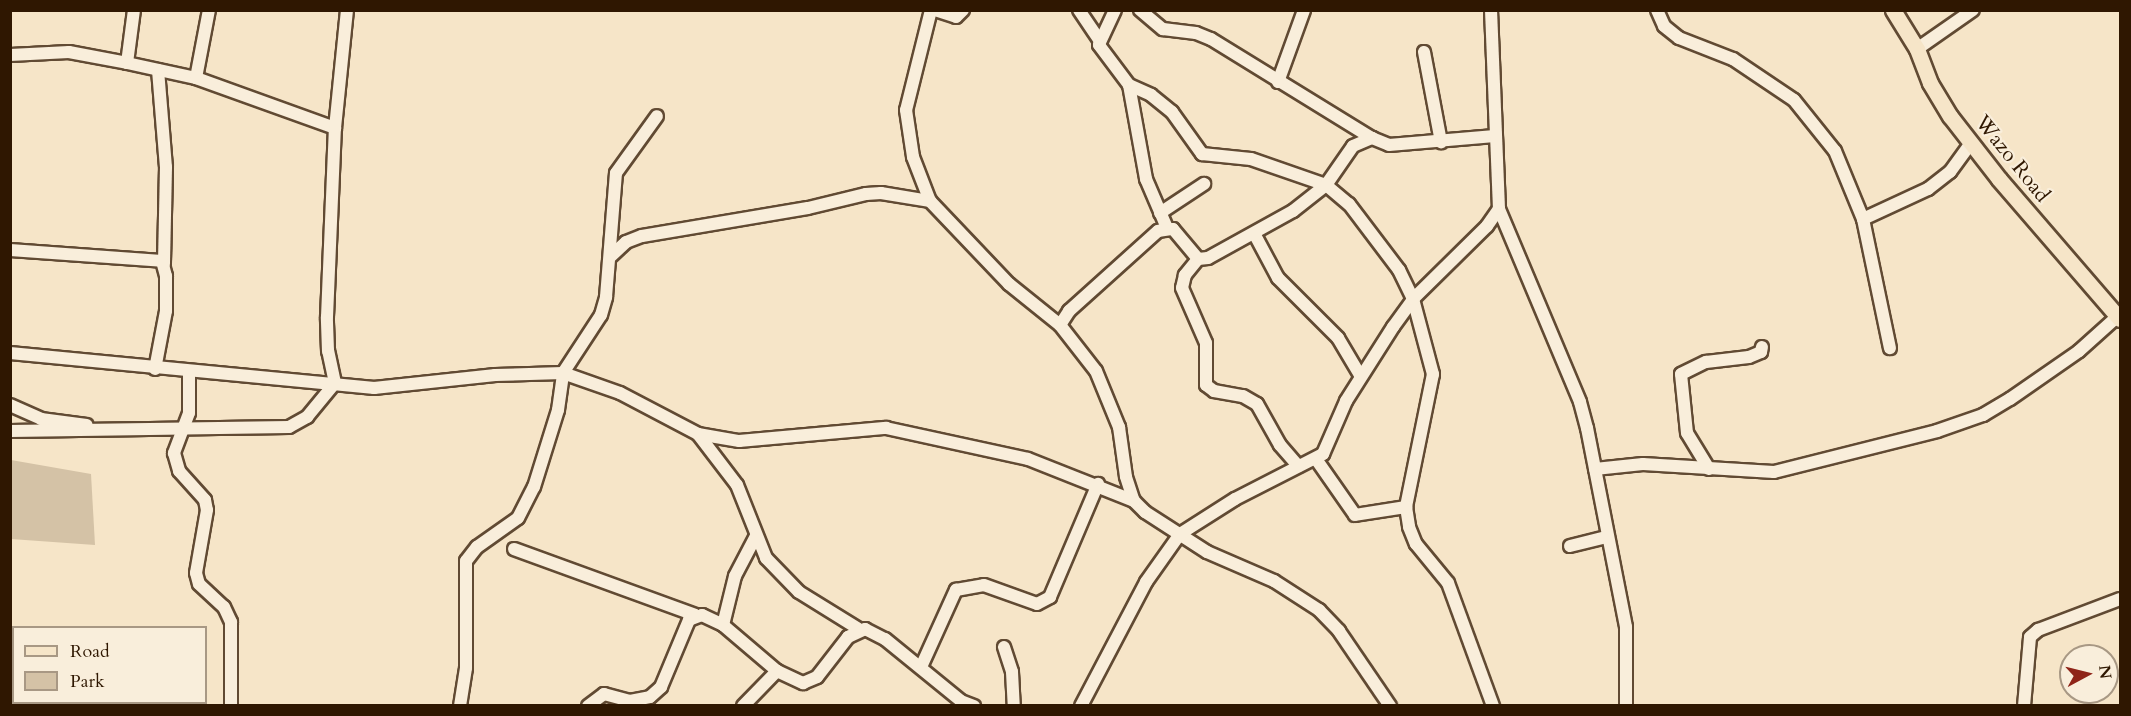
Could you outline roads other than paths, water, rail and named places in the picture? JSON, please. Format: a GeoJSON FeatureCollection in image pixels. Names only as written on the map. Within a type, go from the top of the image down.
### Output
{"type":"FeatureCollection","features":[{"type":"Feature","properties":{"kind":"main road","name":"Wazo Road"},"geometry":{"type":"LineString","coordinates":[[1893,10],[1917,49],[1930,83],[1971,143],[2119,317]]}},
{"type":"Feature","properties":{"kind":"street"},"geometry":{"type":"LineString","coordinates":[[128,63],[134,10]]}},
{"type":"Feature","properties":{"kind":"street"},"geometry":{"type":"LineString","coordinates":[[196,78],[209,10]]}},
{"type":"Feature","properties":{"kind":"street"},"geometry":{"type":"LineString","coordinates":[[335,383],[328,351],[327,317],[335,128],[347,10]]}},
{"type":"Feature","properties":{"kind":"street"},"geometry":{"type":"LineString","coordinates":[[963,10],[956,17],[933,10],[906,110],[913,158],[930,201],[1009,284],[1060,325],[1096,371],[1119,427],[1126,477],[1134,501]]}},
{"type":"Feature","properties":{"kind":"street"},"geometry":{"type":"LineString","coordinates":[[1079,10],[1100,41],[1101,50],[1129,85],[1151,95],[1172,112],[1203,154],[1251,159],[1326,185],[1349,204],[1384,247],[1413,299],[1433,374],[1406,507],[1416,544],[1448,583],[1460,608],[1473,658],[1492,705]]}},
{"type":"Feature","properties":{"kind":"street"},"geometry":{"type":"LineString","coordinates":[[1100,41],[1115,10]]}},
{"type":"Feature","properties":{"kind":"street"},"geometry":{"type":"LineString","coordinates":[[1140,10],[1163,29],[1196,33],[1210,39],[1372,138],[1389,145],[1495,136]]}},
{"type":"Feature","properties":{"kind":"street"},"geometry":{"type":"LineString","coordinates":[[1278,82],[1304,10]]}},
{"type":"Feature","properties":{"kind":"street"},"geometry":{"type":"LineString","coordinates":[[1491,10],[1498,209],[1580,402],[1626,627],[1626,705]]}},
{"type":"Feature","properties":{"kind":"street"},"geometry":{"type":"LineString","coordinates":[[1657,10],[1664,26],[1679,38],[1732,59],[1794,100],[1835,151],[1863,219],[1890,348]]}},
{"type":"Feature","properties":{"kind":"street"},"geometry":{"type":"LineString","coordinates":[[1917,49],[1973,10]]}},
{"type":"Feature","properties":{"kind":"street"},"geometry":{"type":"LineString","coordinates":[[10,55],[69,52],[196,78],[335,128]]}},
{"type":"Feature","properties":{"kind":"street"},"geometry":{"type":"LineString","coordinates":[[1424,52],[1441,142]]}},
{"type":"Feature","properties":{"kind":"street"},"geometry":{"type":"LineString","coordinates":[[155,369],[165,321],[164,264],[168,238],[166,167],[158,70]]}},
{"type":"Feature","properties":{"kind":"street"},"geometry":{"type":"LineString","coordinates":[[1129,85],[1140,156],[1160,213],[1167,228],[1183,237],[1198,259]]}},
{"type":"Feature","properties":{"kind":"street"},"geometry":{"type":"LineString","coordinates":[[460,705],[465,668],[466,561],[477,547],[518,518],[525,506],[552,431],[563,373],[601,315],[610,257],[614,180],[657,116]]}},
{"type":"Feature","properties":{"kind":"street"},"geometry":{"type":"LineString","coordinates":[[1298,466],[1280,445],[1257,404],[1206,386],[1206,343],[1182,288],[1185,275],[1198,259],[1208,258],[1255,235],[1326,185],[1344,154],[1372,138]]}},
{"type":"Feature","properties":{"kind":"street"},"geometry":{"type":"LineString","coordinates":[[1863,219],[1928,189],[1950,172],[1971,143]]}},
{"type":"Feature","properties":{"kind":"street"},"geometry":{"type":"LineString","coordinates":[[1160,213],[1204,184]]}},
{"type":"Feature","properties":{"kind":"street"},"geometry":{"type":"LineString","coordinates":[[610,257],[626,242],[642,236],[807,208],[866,194],[880,193],[930,201]]}},
{"type":"Feature","properties":{"kind":"street"},"geometry":{"type":"LineString","coordinates":[[1081,705],[1146,582],[1180,534],[1298,466],[1316,459],[1329,448],[1341,411],[1360,375],[1413,299],[1487,226],[1498,209]]}},
{"type":"Feature","properties":{"kind":"street"},"geometry":{"type":"LineString","coordinates":[[1060,325],[1069,311],[1139,245],[1167,228]]}},
{"type":"Feature","properties":{"kind":"street"},"geometry":{"type":"LineString","coordinates":[[1255,235],[1278,278],[1338,338],[1360,375]]}},
{"type":"Feature","properties":{"kind":"street"},"geometry":{"type":"LineString","coordinates":[[10,250],[158,260],[164,264]]}},
{"type":"Feature","properties":{"kind":"street"},"geometry":{"type":"LineString","coordinates":[[1595,469],[1643,464],[1774,472],[1799,468],[1983,415],[2079,351],[2119,317]]}},
{"type":"Feature","properties":{"kind":"street"},"geometry":{"type":"LineString","coordinates":[[1709,469],[1687,433],[1681,374],[1698,364],[1755,355],[1762,347]]}},
{"type":"Feature","properties":{"kind":"street"},"geometry":{"type":"LineString","coordinates":[[10,353],[189,373],[389,388],[495,375],[563,373],[620,393],[698,434],[739,441],[886,429],[1028,459],[1098,484],[1134,501],[1208,552],[1281,585],[1319,610],[1339,631],[1390,705]]}},
{"type":"Feature","properties":{"kind":"street"},"geometry":{"type":"LineString","coordinates":[[189,373],[186,430],[174,453],[178,471],[205,500],[207,510],[196,573],[199,584],[224,607],[231,622],[231,705]]}},
{"type":"Feature","properties":{"kind":"street"},"geometry":{"type":"LineString","coordinates":[[10,431],[186,430],[291,426],[307,417],[335,383]]}},
{"type":"Feature","properties":{"kind":"street"},"geometry":{"type":"LineString","coordinates":[[10,405],[41,419],[118,430]]}},
{"type":"Feature","properties":{"kind":"street"},"geometry":{"type":"LineString","coordinates":[[698,434],[737,485],[766,558],[799,592],[859,629],[885,639],[921,666],[959,703],[974,705]]}},
{"type":"Feature","properties":{"kind":"street"},"geometry":{"type":"LineString","coordinates":[[1316,459],[1355,514],[1406,507]]}},
{"type":"Feature","properties":{"kind":"street"},"geometry":{"type":"LineString","coordinates":[[921,666],[956,590],[984,585],[1037,604],[1050,597],[1098,484]]}},
{"type":"Feature","properties":{"kind":"street"},"geometry":{"type":"LineString","coordinates":[[723,625],[735,576],[756,536]]}},
{"type":"Feature","properties":{"kind":"street"},"geometry":{"type":"LineString","coordinates":[[1570,546],[1607,537]]}},
{"type":"Feature","properties":{"kind":"street"},"geometry":{"type":"LineString","coordinates":[[514,549],[723,625],[777,671],[795,681],[812,681],[848,637],[859,629]]}},
{"type":"Feature","properties":{"kind":"street"},"geometry":{"type":"LineString","coordinates":[[2024,705],[2030,637],[2038,630],[2121,598]]}},
{"type":"Feature","properties":{"kind":"street"},"geometry":{"type":"LineString","coordinates":[[588,705],[604,694],[630,701],[650,697],[661,687],[684,627],[695,615]]}},
{"type":"Feature","properties":{"kind":"street"},"geometry":{"type":"LineString","coordinates":[[1004,647],[1012,672],[1014,705]]}},
{"type":"Feature","properties":{"kind":"street"},"geometry":{"type":"LineString","coordinates":[[743,705],[777,671]]}}]}
